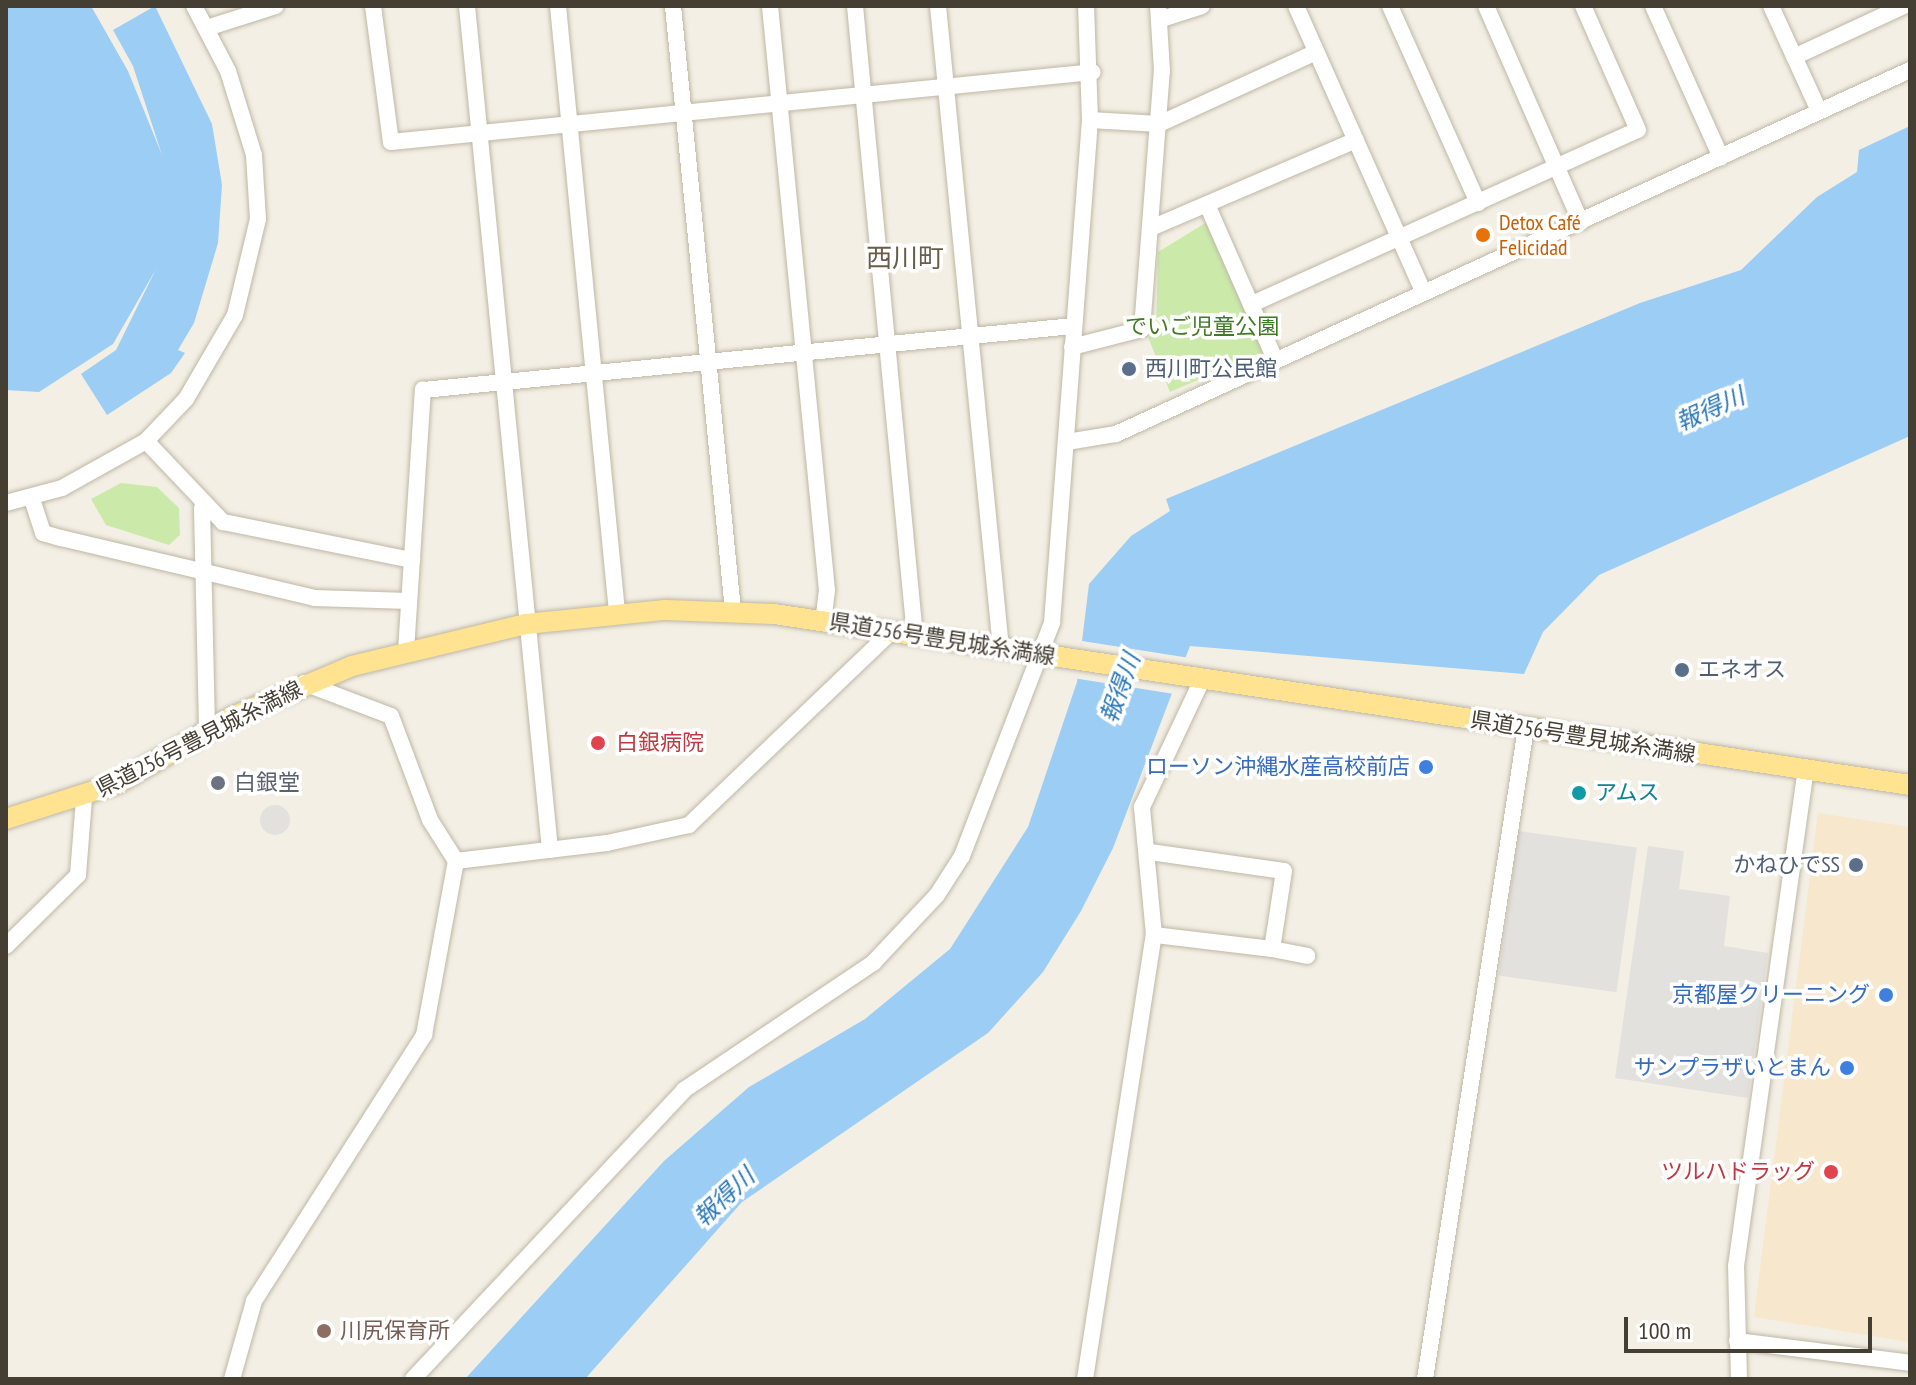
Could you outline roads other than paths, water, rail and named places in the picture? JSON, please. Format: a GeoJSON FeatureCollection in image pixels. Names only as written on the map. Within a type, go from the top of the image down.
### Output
{"type":"FeatureCollection","features":[{"type":"Feature","properties":{"kind":"main road","name":"県道256号豊見城糸満線"},"geometry":{"type":"LineString","coordinates":[[6,819],[84,798],[304,683],[406,651],[526,624],[617,612],[733,610],[823,622],[1910,785]]}},
{"type":"Feature","properties":{"kind":"street"},"geometry":{"type":"LineString","coordinates":[[6,503],[32,499],[146,441],[222,343],[252,257],[254,155],[207,28],[194,6]]}},
{"type":"Feature","properties":{"kind":"street"},"geometry":{"type":"LineString","coordinates":[[207,28],[276,6]]}},
{"type":"Feature","properties":{"kind":"street"},"geometry":{"type":"LineString","coordinates":[[373,6],[391,142],[1093,72]]}},
{"type":"Feature","properties":{"kind":"street"},"geometry":{"type":"LineString","coordinates":[[467,6],[550,850]]}},
{"type":"Feature","properties":{"kind":"street"},"geometry":{"type":"LineString","coordinates":[[558,6],[617,612]]}},
{"type":"Feature","properties":{"kind":"street"},"geometry":{"type":"LineString","coordinates":[[673,6],[733,610]]}},
{"type":"Feature","properties":{"kind":"street"},"geometry":{"type":"LineString","coordinates":[[770,6],[827,590],[823,622]]}},
{"type":"Feature","properties":{"kind":"street"},"geometry":{"type":"LineString","coordinates":[[855,6],[915,636]]}},
{"type":"Feature","properties":{"kind":"street"},"geometry":{"type":"LineString","coordinates":[[938,6],[1001,649]]}},
{"type":"Feature","properties":{"kind":"street"},"geometry":{"type":"LineString","coordinates":[[413,1379],[684,1090],[895,944],[962,856],[1045,655],[1067,442],[1090,120],[1093,72],[1086,6]]}},
{"type":"Feature","properties":{"kind":"street"},"geometry":{"type":"LineString","coordinates":[[1072,347],[1100,346],[1142,329],[1159,124],[1159,13],[1202,6]]}},
{"type":"Feature","properties":{"kind":"street"},"geometry":{"type":"LineString","coordinates":[[1296,6],[1424,293]]}},
{"type":"Feature","properties":{"kind":"street"},"geometry":{"type":"LineString","coordinates":[[1390,6],[1478,203]]}},
{"type":"Feature","properties":{"kind":"street"},"geometry":{"type":"LineString","coordinates":[[1486,6],[1581,222]]}},
{"type":"Feature","properties":{"kind":"street"},"geometry":{"type":"LineString","coordinates":[[1252,304],[1638,130],[1583,6]]}},
{"type":"Feature","properties":{"kind":"street"},"geometry":{"type":"LineString","coordinates":[[1653,6],[1721,157]]}},
{"type":"Feature","properties":{"kind":"street"},"geometry":{"type":"LineString","coordinates":[[1771,6],[1819,111]]}},
{"type":"Feature","properties":{"kind":"street"},"geometry":{"type":"LineString","coordinates":[[1794,57],[1872,13],[1904,6]]}},
{"type":"Feature","properties":{"kind":"street"},"geometry":{"type":"LineString","coordinates":[[1090,120],[1159,124],[1316,52]]}},
{"type":"Feature","properties":{"kind":"street"},"geometry":{"type":"LineString","coordinates":[[1067,442],[1116,434],[1910,70]]}},
{"type":"Feature","properties":{"kind":"street"},"geometry":{"type":"LineString","coordinates":[[1151,228],[1209,209],[1356,140]]}},
{"type":"Feature","properties":{"kind":"street"},"geometry":{"type":"LineString","coordinates":[[1209,209],[1275,359]]}},
{"type":"Feature","properties":{"kind":"street"},"geometry":{"type":"LineString","coordinates":[[406,651],[423,390],[1073,326]]}},
{"type":"Feature","properties":{"kind":"street"},"geometry":{"type":"LineString","coordinates":[[146,441],[202,508],[223,522],[412,560]]}},
{"type":"Feature","properties":{"kind":"street"},"geometry":{"type":"LineString","coordinates":[[32,499],[43,533],[199,567],[314,598],[409,601]]}},
{"type":"Feature","properties":{"kind":"street"},"geometry":{"type":"LineString","coordinates":[[202,508],[199,567],[207,731]]}},
{"type":"Feature","properties":{"kind":"street"},"geometry":{"type":"LineString","coordinates":[[456,861],[550,850],[689,825],[891,632]]}},
{"type":"Feature","properties":{"kind":"street"},"geometry":{"type":"LineString","coordinates":[[1085,1379],[1154,935],[1150,852],[1142,807],[1196,677]]}},
{"type":"Feature","properties":{"kind":"street"},"geometry":{"type":"LineString","coordinates":[[232,1379],[254,1301],[424,1035],[456,861],[430,820],[391,716],[304,683]]}},
{"type":"Feature","properties":{"kind":"street"},"geometry":{"type":"LineString","coordinates":[[1425,1379],[1526,728]]}},
{"type":"Feature","properties":{"kind":"street"},"geometry":{"type":"LineString","coordinates":[[1739,1379],[1736,1266],[1806,771]]}},
{"type":"Feature","properties":{"kind":"street"},"geometry":{"type":"LineString","coordinates":[[6,946],[78,875],[84,798]]}},
{"type":"Feature","properties":{"kind":"street"},"geometry":{"type":"LineString","coordinates":[[1150,852],[1284,871],[1272,949]]}},
{"type":"Feature","properties":{"kind":"street"},"geometry":{"type":"LineString","coordinates":[[1154,935],[1307,956]]}},
{"type":"Feature","properties":{"kind":"street"},"geometry":{"type":"LineString","coordinates":[[1737,1341],[1910,1363]]}},
{"type":"Feature","properties":{"kind":"water"},"geometry":{"type":"Polygon","coordinates":[[[6,6],[91,6],[128,71],[162,155],[133,66],[113,30],[155,6],[212,124],[222,185],[218,243],[194,323],[178,350],[185,353],[171,373],[107,415],[81,374],[116,350],[156,269],[113,344],[39,392],[6,390],[6,6]]]}},
{"type":"Feature","properties":{"kind":"water","name":"報得川"},"geometry":{"type":"Polygon","coordinates":[[[1910,126],[1910,436],[1599,575],[1543,632],[1524,674],[1190,646],[1113,848],[1081,911],[1043,972],[988,1033],[742,1202],[585,1379],[465,1379],[664,1161],[749,1087],[865,1019],[950,949],[1028,827],[1077,682],[1089,584],[1131,536],[1170,511],[1166,499],[1640,303],[1741,270],[1817,197],[1857,172],[1859,150],[1910,126]]]}},
{"type":"Feature","properties":{"kind":"place","name":"Detox Café Felicidad"},"geometry":{"type":"Point","coordinates":[1483,235]}},
{"type":"Feature","properties":{"kind":"place","name":"西川町公民館"},"geometry":{"type":"Point","coordinates":[1129,369]}},
{"type":"Feature","properties":{"kind":"place","name":"エネオス"},"geometry":{"type":"Point","coordinates":[1682,670]}},
{"type":"Feature","properties":{"kind":"place","name":"白銀病院"},"geometry":{"type":"Point","coordinates":[598,743]}},
{"type":"Feature","properties":{"kind":"place","name":"ローソン沖縄水産高校前店"},"geometry":{"type":"Point","coordinates":[1426,767]}},
{"type":"Feature","properties":{"kind":"place","name":"白銀堂"},"geometry":{"type":"Point","coordinates":[218,783]}},
{"type":"Feature","properties":{"kind":"place","name":"アムス"},"geometry":{"type":"Point","coordinates":[1579,793]}},
{"type":"Feature","properties":{"kind":"place","name":"かねひでSS"},"geometry":{"type":"Point","coordinates":[1856,865]}},
{"type":"Feature","properties":{"kind":"place","name":"京都屋クリーニング"},"geometry":{"type":"Point","coordinates":[1886,995]}},
{"type":"Feature","properties":{"kind":"place","name":"サンプラザいとまん"},"geometry":{"type":"Point","coordinates":[1847,1068]}},
{"type":"Feature","properties":{"kind":"place","name":"ツルハドラッグ"},"geometry":{"type":"Point","coordinates":[1831,1172]}},
{"type":"Feature","properties":{"kind":"place","name":"川尻保育所"},"geometry":{"type":"Point","coordinates":[324,1331]}},
{"type":"Feature","properties":{"kind":"district","name":"西川町"},"geometry":{"type":"Point","coordinates":[905,258]}},
{"type":"Feature","properties":{"kind":"park label","name":"でいご児童公園"},"geometry":{"type":"Point","coordinates":[1202,327]}}]}
